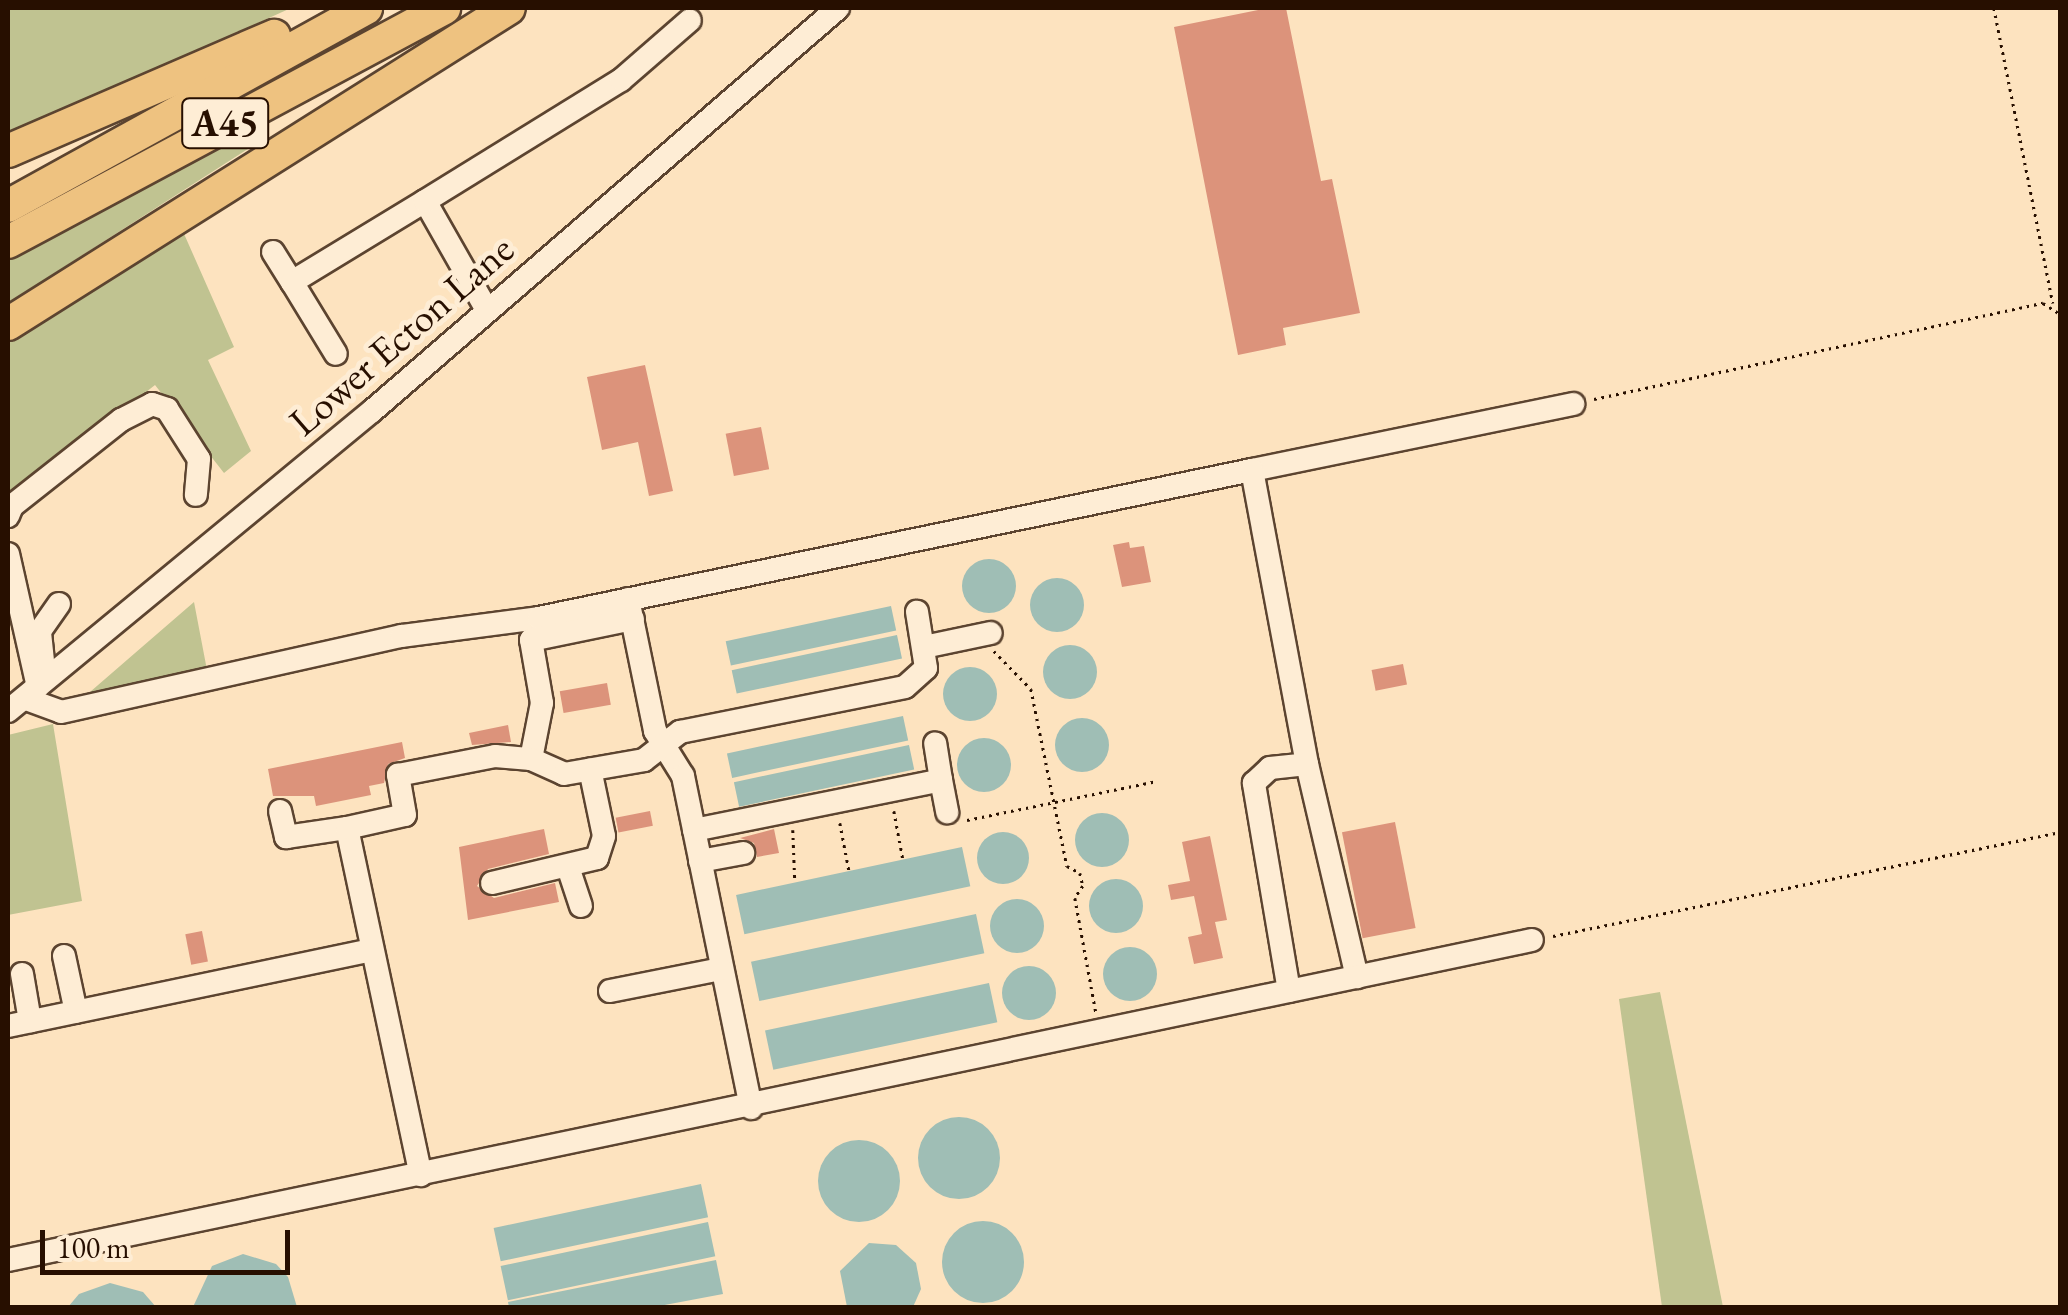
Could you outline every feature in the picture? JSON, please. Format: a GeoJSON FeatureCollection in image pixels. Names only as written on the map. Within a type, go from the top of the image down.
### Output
{"type":"FeatureCollection","features":[{"type":"Feature","properties":{"kind":"highway"},"geometry":{"type":"LineString","coordinates":[[8,151],[338,8]]}},
{"type":"Feature","properties":{"kind":"highway","name":"A45"},"geometry":{"type":"LineString","coordinates":[[8,206],[366,8]]}},
{"type":"Feature","properties":{"kind":"highway","name":"A45"},"geometry":{"type":"LineString","coordinates":[[8,242],[444,8]]}},
{"type":"Feature","properties":{"kind":"highway"},"geometry":{"type":"LineString","coordinates":[[8,324],[509,8]]}},
{"type":"Feature","properties":{"kind":"street","name":"Lower Ecton Lane"},"geometry":{"type":"LineString","coordinates":[[31,693],[838,8]]}},
{"type":"Feature","properties":{"kind":"street"},"geometry":{"type":"LineString","coordinates":[[292,282],[621,80],[690,20]]}},
{"type":"Feature","properties":{"kind":"street"},"geometry":{"type":"LineString","coordinates":[[425,201],[486,310]]}},
{"type":"Feature","properties":{"kind":"street"},"geometry":{"type":"LineString","coordinates":[[274,252],[336,354]]}},
{"type":"Feature","properties":{"kind":"street"},"geometry":{"type":"LineString","coordinates":[[8,516],[12,506],[121,420],[152,404],[166,410],[199,459],[196,495]]}},
{"type":"Feature","properties":{"kind":"street"},"geometry":{"type":"LineString","coordinates":[[531,759],[542,703],[530,640],[630,609],[1252,470],[1573,404]]}},
{"type":"Feature","properties":{"kind":"street"},"geometry":{"type":"LineString","coordinates":[[1252,470],[1307,764],[1356,976]]}},
{"type":"Feature","properties":{"kind":"street"},"geometry":{"type":"LineString","coordinates":[[8,554],[31,693],[61,712],[402,636],[464,632],[630,609]]}},
{"type":"Feature","properties":{"kind":"street"},"geometry":{"type":"LineString","coordinates":[[31,693],[47,614],[60,604]]}},
{"type":"Feature","properties":{"kind":"street"},"geometry":{"type":"LineString","coordinates":[[630,609],[662,750],[683,776],[751,1108]]}},
{"type":"Feature","properties":{"kind":"street"},"geometry":{"type":"LineString","coordinates":[[280,811],[286,836],[348,828],[406,815],[398,775],[495,756],[531,759],[564,774],[590,770],[662,750],[680,732],[914,683],[926,668],[917,612]]}},
{"type":"Feature","properties":{"kind":"street"},"geometry":{"type":"LineString","coordinates":[[924,647],[985,634]]}},
{"type":"Feature","properties":{"kind":"street"},"geometry":{"type":"LineString","coordinates":[[935,742],[948,812]]}},
{"type":"Feature","properties":{"kind":"street"},"geometry":{"type":"LineString","coordinates":[[1290,991],[1254,784],[1270,768],[1307,764]]}},
{"type":"Feature","properties":{"kind":"street"},"geometry":{"type":"LineString","coordinates":[[492,883],[597,858],[604,847],[590,770]]}},
{"type":"Feature","properties":{"kind":"street"},"geometry":{"type":"LineString","coordinates":[[694,830],[942,780]]}},
{"type":"Feature","properties":{"kind":"street"},"geometry":{"type":"LineString","coordinates":[[348,828],[420,1176]]}},
{"type":"Feature","properties":{"kind":"street"},"geometry":{"type":"LineString","coordinates":[[700,861],[743,853]]}},
{"type":"Feature","properties":{"kind":"street"},"geometry":{"type":"LineString","coordinates":[[568,867],[580,906]]}},
{"type":"Feature","properties":{"kind":"street"},"geometry":{"type":"LineString","coordinates":[[8,1260],[751,1108],[1099,1029],[1532,940]]}},
{"type":"Feature","properties":{"kind":"street"},"geometry":{"type":"LineString","coordinates":[[22,974],[19,1024],[371,950]]}},
{"type":"Feature","properties":{"kind":"street"},"geometry":{"type":"LineString","coordinates":[[64,956],[76,1012]]}},
{"type":"Feature","properties":{"kind":"street"},"geometry":{"type":"LineString","coordinates":[[610,991],[721,969]]}},
{"type":"Feature","properties":{"kind":"path"},"geometry":{"type":"LineString","coordinates":[[1994,8],[2054,304],[2060,314]]}},
{"type":"Feature","properties":{"kind":"path"},"geometry":{"type":"LineString","coordinates":[[1573,404],[2054,304]]}},
{"type":"Feature","properties":{"kind":"path"},"geometry":{"type":"LineString","coordinates":[[985,634],[1031,689],[1067,866],[1080,873],[1083,886],[1075,898],[1099,1029]]}},
{"type":"Feature","properties":{"kind":"path"},"geometry":{"type":"LineString","coordinates":[[948,812],[964,820],[1157,782]]}},
{"type":"Feature","properties":{"kind":"path"},"geometry":{"type":"LineString","coordinates":[[890,790],[903,859]]}},
{"type":"Feature","properties":{"kind":"path"},"geometry":{"type":"LineString","coordinates":[[836,801],[849,870]]}},
{"type":"Feature","properties":{"kind":"path"},"geometry":{"type":"LineString","coordinates":[[789,810],[795,881]]}},
{"type":"Feature","properties":{"kind":"path"},"geometry":{"type":"LineString","coordinates":[[1532,940],[2060,832]]}},
{"type":"Feature","properties":{"kind":"green space"},"geometry":{"type":"Polygon","coordinates":[[[8,8],[291,8],[8,137],[8,8]]]}},
{"type":"Feature","properties":{"kind":"green space"},"geometry":{"type":"Polygon","coordinates":[[[246,134],[257,143],[8,303],[8,260],[246,134]]]}},
{"type":"Feature","properties":{"kind":"green space"},"geometry":{"type":"Polygon","coordinates":[[[181,227],[234,347],[208,360],[251,451],[224,473],[155,385],[8,500],[8,330],[181,227]]]}},
{"type":"Feature","properties":{"kind":"green space"},"geometry":{"type":"Polygon","coordinates":[[[194,602],[211,691],[53,724],[194,602]]]}},
{"type":"Feature","properties":{"kind":"green space"},"geometry":{"type":"Polygon","coordinates":[[[53,724],[82,901],[8,915],[8,735],[53,724]]]}},
{"type":"Feature","properties":{"kind":"green space"},"geometry":{"type":"Polygon","coordinates":[[[1660,992],[1723,1307],[1662,1307],[1619,999],[1660,992]]]}},
{"type":"Feature","properties":{"kind":"water"},"geometry":{"type":"Polygon","coordinates":[[[989,559],[1008,567],[1016,586],[1008,605],[989,613],[970,605],[962,586],[970,567],[989,559]]]}},
{"type":"Feature","properties":{"kind":"water"},"geometry":{"type":"Polygon","coordinates":[[[1057,578],[1076,586],[1084,605],[1076,624],[1057,632],[1038,624],[1030,605],[1038,586],[1057,578]]]}},
{"type":"Feature","properties":{"kind":"water"},"geometry":{"type":"Polygon","coordinates":[[[891,606],[896,630],[731,666],[726,641],[891,606]]]}},
{"type":"Feature","properties":{"kind":"water"},"geometry":{"type":"Polygon","coordinates":[[[897,635],[902,658],[737,694],[732,670],[897,635]]]}},
{"type":"Feature","properties":{"kind":"water"},"geometry":{"type":"Polygon","coordinates":[[[1070,645],[1089,653],[1097,672],[1089,691],[1070,699],[1051,691],[1043,672],[1051,653],[1070,645]]]}},
{"type":"Feature","properties":{"kind":"water"},"geometry":{"type":"Polygon","coordinates":[[[970,667],[989,675],[997,694],[989,713],[970,721],[951,713],[943,694],[951,675],[970,667]]]}},
{"type":"Feature","properties":{"kind":"water"},"geometry":{"type":"Polygon","coordinates":[[[903,716],[908,740],[732,778],[727,753],[903,716]]]}},
{"type":"Feature","properties":{"kind":"water"},"geometry":{"type":"Polygon","coordinates":[[[1082,718],[1101,726],[1109,745],[1101,764],[1082,772],[1063,764],[1055,745],[1063,726],[1082,718]]]}},
{"type":"Feature","properties":{"kind":"water"},"geometry":{"type":"Polygon","coordinates":[[[984,738],[1003,746],[1011,765],[1003,784],[984,792],[965,784],[957,765],[965,746],[984,738]]]}},
{"type":"Feature","properties":{"kind":"water"},"geometry":{"type":"Polygon","coordinates":[[[909,745],[914,769],[739,807],[734,782],[909,745]]]}},
{"type":"Feature","properties":{"kind":"water"},"geometry":{"type":"Polygon","coordinates":[[[1102,813],[1121,821],[1129,840],[1121,859],[1102,867],[1083,859],[1075,840],[1083,821],[1102,813]]]}},
{"type":"Feature","properties":{"kind":"water"},"geometry":{"type":"Polygon","coordinates":[[[1003,832],[1022,839],[1029,858],[1022,877],[1003,884],[984,877],[977,858],[984,839],[1003,832]]]}},
{"type":"Feature","properties":{"kind":"water"},"geometry":{"type":"Polygon","coordinates":[[[962,847],[970,886],[744,934],[736,895],[962,847]]]}},
{"type":"Feature","properties":{"kind":"water"},"geometry":{"type":"Polygon","coordinates":[[[1116,879],[1135,887],[1143,906],[1135,925],[1116,933],[1097,925],[1089,906],[1097,887],[1116,879]]]}},
{"type":"Feature","properties":{"kind":"water"},"geometry":{"type":"Polygon","coordinates":[[[1017,899],[1036,907],[1044,926],[1036,945],[1017,953],[998,945],[990,926],[998,907],[1017,899]]]}},
{"type":"Feature","properties":{"kind":"water"},"geometry":{"type":"Polygon","coordinates":[[[976,914],[984,953],[759,1001],[751,962],[976,914]]]}},
{"type":"Feature","properties":{"kind":"water"},"geometry":{"type":"Polygon","coordinates":[[[1130,947],[1149,955],[1157,974],[1149,993],[1130,1001],[1111,993],[1103,974],[1111,955],[1130,947]]]}},
{"type":"Feature","properties":{"kind":"water"},"geometry":{"type":"Polygon","coordinates":[[[1029,966],[1048,974],[1056,993],[1048,1012],[1029,1020],[1010,1012],[1002,993],[1010,974],[1029,966]]]}},
{"type":"Feature","properties":{"kind":"water"},"geometry":{"type":"Polygon","coordinates":[[[989,983],[997,1022],[773,1070],[765,1031],[989,983]]]}},
{"type":"Feature","properties":{"kind":"water"},"geometry":{"type":"Polygon","coordinates":[[[959,1117],[975,1120],[988,1129],[997,1142],[997,1174],[988,1187],[975,1196],[959,1199],[943,1196],[930,1187],[921,1174],[918,1158],[921,1142],[930,1129],[943,1120],[959,1117]]]}},
{"type":"Feature","properties":{"kind":"water"},"geometry":{"type":"Polygon","coordinates":[[[859,1140],[875,1143],[888,1152],[897,1165],[897,1197],[888,1210],[875,1219],[859,1222],[843,1219],[830,1210],[821,1197],[818,1181],[821,1165],[830,1152],[843,1143],[859,1140]]]}},
{"type":"Feature","properties":{"kind":"water"},"geometry":{"type":"Polygon","coordinates":[[[701,1184],[708,1217],[501,1261],[494,1228],[701,1184]]]}},
{"type":"Feature","properties":{"kind":"water"},"geometry":{"type":"Polygon","coordinates":[[[983,1221],[999,1224],[1012,1233],[1021,1246],[1021,1278],[1012,1291],[999,1300],[983,1303],[967,1300],[954,1291],[945,1278],[942,1262],[945,1246],[954,1233],[967,1224],[983,1221]]]}},
{"type":"Feature","properties":{"kind":"water"},"geometry":{"type":"Polygon","coordinates":[[[708,1222],[715,1256],[508,1300],[501,1266],[708,1222]]]}},
{"type":"Feature","properties":{"kind":"water"},"geometry":{"type":"Polygon","coordinates":[[[869,1243],[896,1245],[916,1263],[921,1289],[913,1307],[847,1307],[840,1271],[869,1243]]]}},
{"type":"Feature","properties":{"kind":"water"},"geometry":{"type":"Polygon","coordinates":[[[243,1254],[276,1264],[288,1277],[297,1307],[193,1307],[212,1266],[243,1254]]]}},
{"type":"Feature","properties":{"kind":"water"},"geometry":{"type":"Polygon","coordinates":[[[716,1260],[723,1294],[654,1307],[509,1307],[508,1302],[716,1260]]]}},
{"type":"Feature","properties":{"kind":"water"},"geometry":{"type":"Polygon","coordinates":[[[110,1283],[143,1292],[156,1307],[68,1307],[79,1294],[110,1283]]]}},
{"type":"Feature","properties":{"kind":"building"},"geometry":{"type":"Polygon","coordinates":[[[1268,8],[1286,8],[1321,181],[1332,179],[1360,313],[1283,328],[1286,345],[1238,355],[1174,27],[1268,8]]]}},
{"type":"Feature","properties":{"kind":"building"},"geometry":{"type":"Polygon","coordinates":[[[645,365],[673,491],[649,496],[638,442],[602,450],[587,377],[645,365]]]}},
{"type":"Feature","properties":{"kind":"building"},"geometry":{"type":"Polygon","coordinates":[[[761,427],[769,469],[734,476],[726,434],[761,427]]]}},
{"type":"Feature","properties":{"kind":"building"},"geometry":{"type":"Polygon","coordinates":[[[1129,542],[1130,548],[1144,546],[1151,582],[1122,587],[1113,545],[1129,542]]]}},
{"type":"Feature","properties":{"kind":"building"},"geometry":{"type":"Polygon","coordinates":[[[1403,664],[1407,685],[1376,691],[1372,670],[1403,664]]]}},
{"type":"Feature","properties":{"kind":"building"},"geometry":{"type":"Polygon","coordinates":[[[607,683],[611,705],[564,713],[560,691],[607,683]]]}},
{"type":"Feature","properties":{"kind":"building"},"geometry":{"type":"Polygon","coordinates":[[[508,725],[511,742],[472,745],[469,733],[508,725]]]}},
{"type":"Feature","properties":{"kind":"building"},"geometry":{"type":"Polygon","coordinates":[[[402,742],[405,758],[388,764],[384,783],[369,786],[371,795],[316,806],[314,796],[273,796],[268,769],[402,742]]]}},
{"type":"Feature","properties":{"kind":"building"},"geometry":{"type":"Polygon","coordinates":[[[650,811],[653,826],[619,832],[616,818],[650,811]]]}},
{"type":"Feature","properties":{"kind":"building"},"geometry":{"type":"Polygon","coordinates":[[[1395,822],[1416,928],[1363,938],[1342,832],[1395,822]]]}},
{"type":"Feature","properties":{"kind":"building"},"geometry":{"type":"Polygon","coordinates":[[[544,829],[549,854],[488,869],[477,886],[494,898],[555,883],[559,902],[468,920],[459,847],[544,829]]]}},
{"type":"Feature","properties":{"kind":"building"},"geometry":{"type":"Polygon","coordinates":[[[774,829],[779,853],[757,857],[754,843],[740,838],[774,829]]]}},
{"type":"Feature","properties":{"kind":"building"},"geometry":{"type":"Polygon","coordinates":[[[1210,836],[1227,920],[1215,922],[1223,958],[1194,964],[1188,937],[1202,934],[1194,896],[1171,900],[1168,885],[1190,881],[1182,842],[1210,836]]]}},
{"type":"Feature","properties":{"kind":"building"},"geometry":{"type":"Polygon","coordinates":[[[202,931],[208,961],[191,965],[185,934],[202,931]]]}}]}
